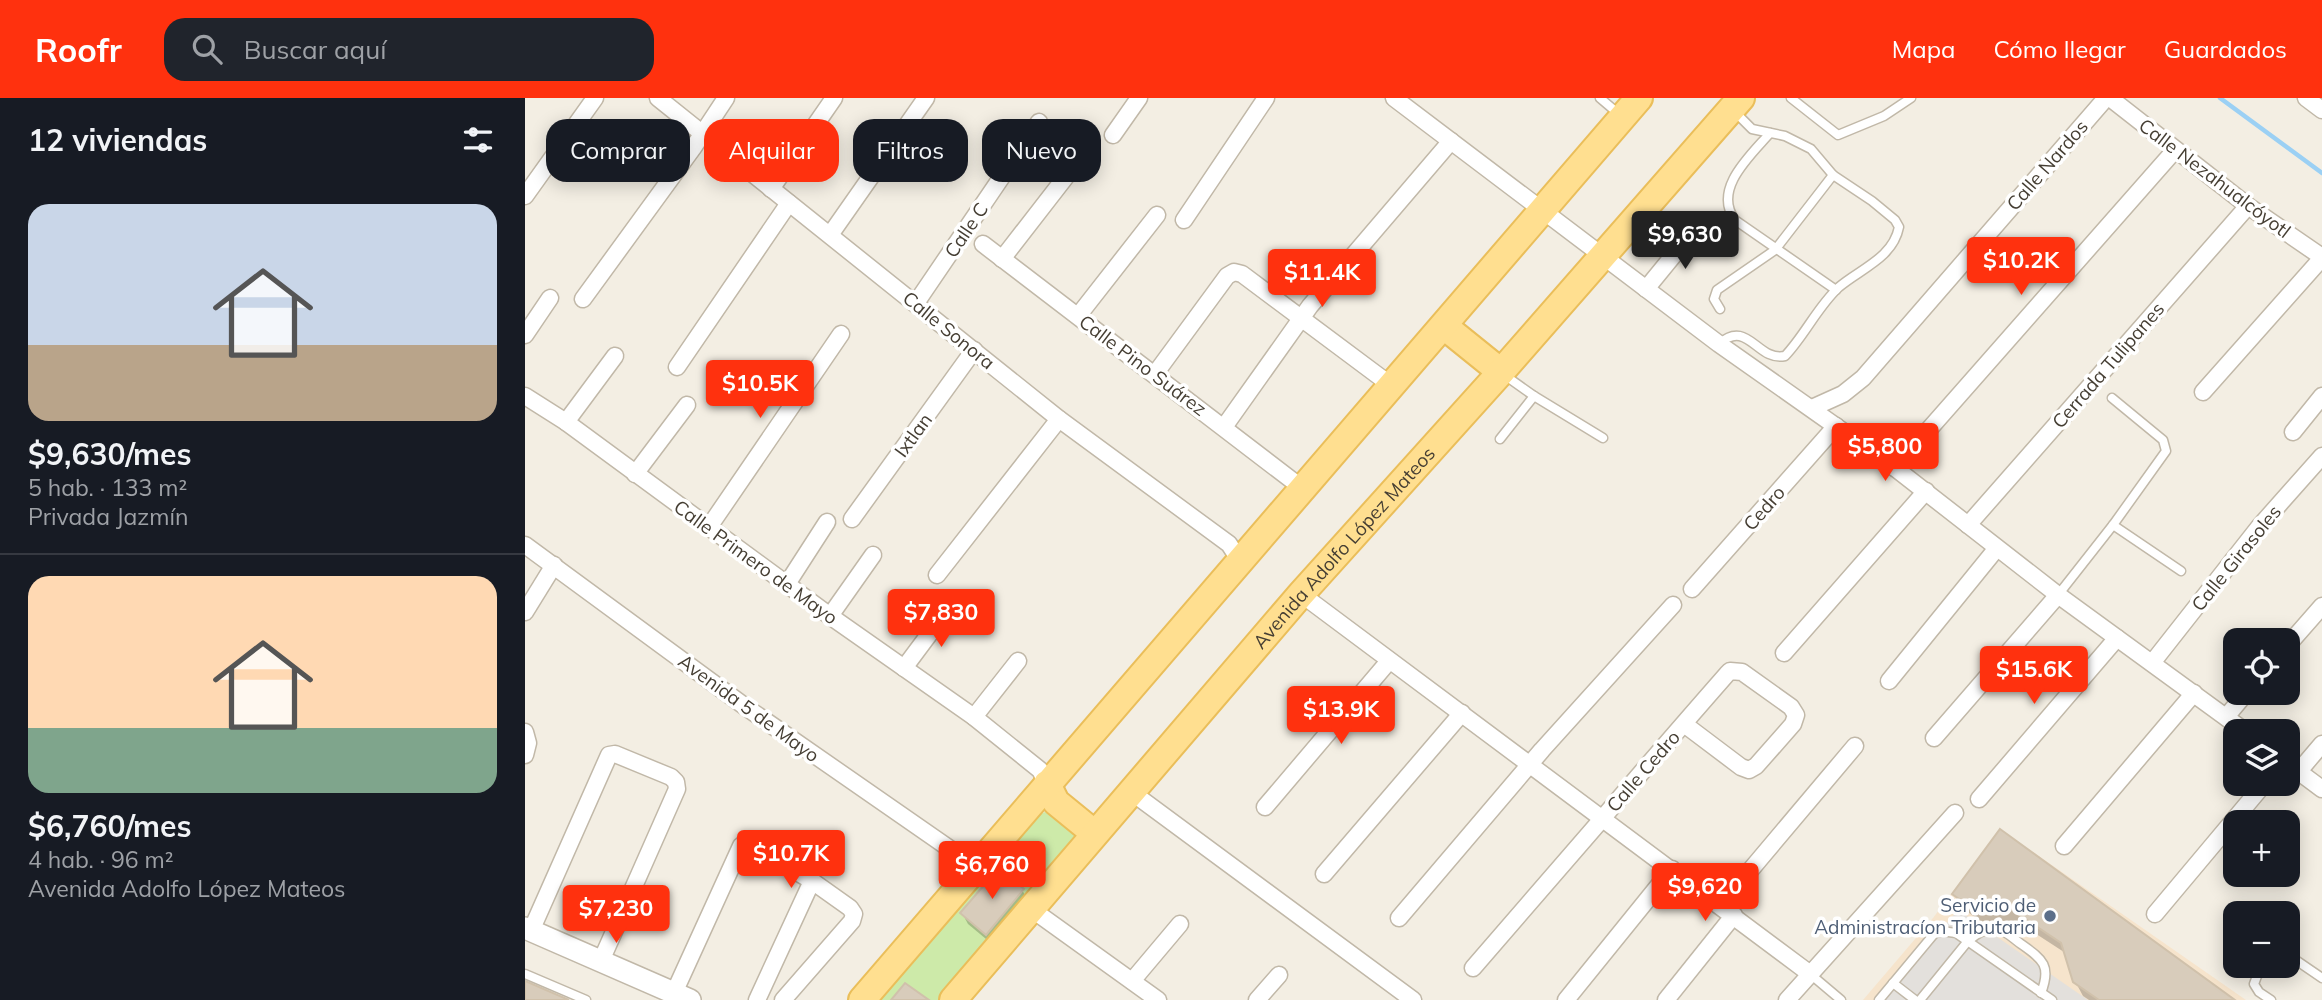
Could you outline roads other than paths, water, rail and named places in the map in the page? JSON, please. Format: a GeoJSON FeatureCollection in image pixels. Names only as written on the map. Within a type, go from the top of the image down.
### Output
{"type":"FeatureCollection","features":[{"type":"Feature","properties":{"kind":"main road","name":"Avenida Adolfo López Mateos"},"geometry":{"type":"LineString","coordinates":[[953,1000],[1301,594],[1501,372],[1737,103]]}},
{"type":"Feature","properties":{"kind":"main road"},"geometry":{"type":"LineString","coordinates":[[862,1000],[1631,107]]}},
{"type":"Feature","properties":{"kind":"main road"},"geometry":{"type":"LineString","coordinates":[[1444,326],[1501,372]]}},
{"type":"Feature","properties":{"kind":"main road"},"geometry":{"type":"LineString","coordinates":[[1047,783],[1056,802],[1094,833]]}},
{"type":"Feature","properties":{"kind":"street"},"geometry":{"type":"LineString","coordinates":[[525,196],[595,98]]}},
{"type":"Feature","properties":{"kind":"street","name":"Calle Sonora"},"geometry":{"type":"LineString","coordinates":[[658,98],[1059,419],[1229,544],[1240,561]]}},
{"type":"Feature","properties":{"kind":"street"},"geometry":{"type":"LineString","coordinates":[[583,299],[726,98]]}},
{"type":"Feature","properties":{"kind":"street"},"geometry":{"type":"LineString","coordinates":[[771,189],[834,98]]}},
{"type":"Feature","properties":{"kind":"street"},"geometry":{"type":"LineString","coordinates":[[830,235],[926,98]]}},
{"type":"Feature","properties":{"kind":"street"},"geometry":{"type":"LineString","coordinates":[[1113,135],[1139,98]]}},
{"type":"Feature","properties":{"kind":"street"},"geometry":{"type":"LineString","coordinates":[[1184,220],[1266,98]]}},
{"type":"Feature","properties":{"kind":"street"},"geometry":{"type":"LineString","coordinates":[[1394,98],[1602,257],[1719,344],[1895,468],[2058,595],[2229,719]]}},
{"type":"Feature","properties":{"kind":"street","name":"Calle Nezahualcóyotl"},"geometry":{"type":"LineString","coordinates":[[2108,98],[2248,206],[2322,258]]}},
{"type":"Feature","properties":{"kind":"street","name":"Calle Nardos"},"geometry":{"type":"LineString","coordinates":[[1812,408],[1843,394],[1863,378],[2108,98]]}},
{"type":"Feature","properties":{"kind":"street"},"geometry":{"type":"LineString","coordinates":[[2306,98],[2322,110]]}},
{"type":"Feature","properties":{"kind":"street"},"geometry":{"type":"LineString","coordinates":[[1224,427],[1302,317],[1451,141]]}},
{"type":"Feature","properties":{"kind":"street"},"geometry":{"type":"LineString","coordinates":[[1895,468],[2175,150]]}},
{"type":"Feature","properties":{"kind":"street","name":"Calle C"},"geometry":{"type":"LineString","coordinates":[[916,303],[998,182]]}},
{"type":"Feature","properties":{"kind":"street"},"geometry":{"type":"LineString","coordinates":[[1002,260],[1063,182]]}},
{"type":"Feature","properties":{"kind":"street"},"geometry":{"type":"LineString","coordinates":[[677,367],[789,203]]}},
{"type":"Feature","properties":{"kind":"street","name":"Cerrada Tulipanes"},"geometry":{"type":"LineString","coordinates":[[1968,525],[2248,206]]}},
{"type":"Feature","properties":{"kind":"street"},"geometry":{"type":"LineString","coordinates":[[1077,316],[1157,215]]}},
{"type":"Feature","properties":{"kind":"street"},"geometry":{"type":"LineString","coordinates":[[1646,289],[1695,229]]}},
{"type":"Feature","properties":{"kind":"street","name":"Calle Pino Suárez"},"geometry":{"type":"LineString","coordinates":[[983,244],[1303,488]]}},
{"type":"Feature","properties":{"kind":"street"},"geometry":{"type":"LineString","coordinates":[[2203,393],[2322,258]]}},
{"type":"Feature","properties":{"kind":"street"},"geometry":{"type":"LineString","coordinates":[[1155,374],[1227,276],[1234,272],[1242,274],[1302,317],[1392,386]]}},
{"type":"Feature","properties":{"kind":"street"},"geometry":{"type":"LineString","coordinates":[[525,335],[551,298]]}},
{"type":"Feature","properties":{"kind":"street"},"geometry":{"type":"LineString","coordinates":[[709,527],[841,334]]}},
{"type":"Feature","properties":{"kind":"street","name":"Ixtlan"},"geometry":{"type":"LineString","coordinates":[[852,519],[974,350]]}},
{"type":"Feature","properties":{"kind":"street"},"geometry":{"type":"LineString","coordinates":[[566,422],[615,356]]}},
{"type":"Feature","properties":{"kind":"street","name":"Calle Primero de Mayo"},"geometry":{"type":"LineString","coordinates":[[525,396],[566,422],[830,616],[974,717],[1040,770],[1047,783]]}},
{"type":"Feature","properties":{"kind":"street"},"geometry":{"type":"LineString","coordinates":[[2293,432],[2322,396]]}},
{"type":"Feature","properties":{"kind":"street"},"geometry":{"type":"LineString","coordinates":[[635,474],[687,405]]}},
{"type":"Feature","properties":{"kind":"street"},"geometry":{"type":"LineString","coordinates":[[937,576],[1059,419]]}},
{"type":"Feature","properties":{"kind":"street","name":"Cedro"},"geometry":{"type":"LineString","coordinates":[[1692,589],[1836,426]]}},
{"type":"Feature","properties":{"kind":"street","name":"Calle Girasoles"},"geometry":{"type":"LineString","coordinates":[[2152,663],[2259,527],[2322,456]]}},
{"type":"Feature","properties":{"kind":"street"},"geometry":{"type":"LineString","coordinates":[[1784,653],[1926,491]]}},
{"type":"Feature","properties":{"kind":"street"},"geometry":{"type":"LineString","coordinates":[[787,584],[827,522]]}},
{"type":"Feature","properties":{"kind":"street","name":"Avenida 5 de Mayo"},"geometry":{"type":"LineString","coordinates":[[525,545],[747,708],[976,867]]}},
{"type":"Feature","properties":{"kind":"street"},"geometry":{"type":"LineString","coordinates":[[1889,681],[1997,548]]}},
{"type":"Feature","properties":{"kind":"street"},"geometry":{"type":"LineString","coordinates":[[830,616],[873,555]]}},
{"type":"Feature","properties":{"kind":"street"},"geometry":{"type":"LineString","coordinates":[[525,612],[554,565]]}},
{"type":"Feature","properties":{"kind":"street"},"geometry":{"type":"LineString","coordinates":[[1301,594],[1809,973]]}},
{"type":"Feature","properties":{"kind":"street"},"geometry":{"type":"LineString","coordinates":[[1934,738],[2058,595]]}},
{"type":"Feature","properties":{"kind":"street"},"geometry":{"type":"LineString","coordinates":[[1399,918],[1531,764],[1673,606]]}},
{"type":"Feature","properties":{"kind":"street"},"geometry":{"type":"LineString","coordinates":[[2300,631],[2322,606]]}},
{"type":"Feature","properties":{"kind":"street"},"geometry":{"type":"LineString","coordinates":[[904,668],[948,609]]}},
{"type":"Feature","properties":{"kind":"street"},"geometry":{"type":"LineString","coordinates":[[1979,799],[2117,638]]}},
{"type":"Feature","properties":{"kind":"street"},"geometry":{"type":"LineString","coordinates":[[1265,807],[1389,661]]}},
{"type":"Feature","properties":{"kind":"street"},"geometry":{"type":"LineString","coordinates":[[974,717],[1018,662]]}},
{"type":"Feature","properties":{"kind":"street","name":"Calle Cedro"},"geometry":{"type":"LineString","coordinates":[[1473,968],[1683,724],[1727,674],[1734,670],[1742,672],[1791,707],[1796,715],[1793,724],[1756,766],[1749,770],[1741,767],[1683,724]]}},
{"type":"Feature","properties":{"kind":"street"},"geometry":{"type":"LineString","coordinates":[[2064,846],[2194,693]]}},
{"type":"Feature","properties":{"kind":"street"},"geometry":{"type":"LineString","coordinates":[[2226,717],[2236,705]]}},
{"type":"Feature","properties":{"kind":"street"},"geometry":{"type":"LineString","coordinates":[[1324,874],[1462,713]]}},
{"type":"Feature","properties":{"kind":"street"},"geometry":{"type":"LineString","coordinates":[[525,732],[528,743],[525,755]]}},
{"type":"Feature","properties":{"kind":"street"},"geometry":{"type":"LineString","coordinates":[[2300,761],[2322,744]]}},
{"type":"Feature","properties":{"kind":"street"},"geometry":{"type":"LineString","coordinates":[[1665,1000],[1727,910],[1855,746]]}},
{"type":"Feature","properties":{"kind":"street"},"geometry":{"type":"LineString","coordinates":[[601,961],[677,789],[676,782],[671,777],[615,754],[609,755],[528,930],[686,998],[742,844],[750,842],[850,908],[853,918],[783,1000]]}},
{"type":"Feature","properties":{"kind":"street"},"geometry":{"type":"LineString","coordinates":[[2300,772],[2322,789]]}},
{"type":"Feature","properties":{"kind":"street"},"geometry":{"type":"LineString","coordinates":[[1130,791],[1413,1000]]}},
{"type":"Feature","properties":{"kind":"street"},"geometry":{"type":"LineString","coordinates":[[2155,914],[2254,796]]}},
{"type":"Feature","properties":{"kind":"street"},"geometry":{"type":"LineString","coordinates":[[1787,1000],[1955,813]]}},
{"type":"Feature","properties":{"kind":"street"},"geometry":{"type":"LineString","coordinates":[[1566,1000],[1672,869]]}},
{"type":"Feature","properties":{"kind":"street"},"geometry":{"type":"LineString","coordinates":[[757,1000],[811,881]]}},
{"type":"Feature","properties":{"kind":"street"},"geometry":{"type":"LineString","coordinates":[[1030,908],[1158,1000]]}},
{"type":"Feature","properties":{"kind":"street"},"geometry":{"type":"LineString","coordinates":[[1132,981],[1180,925]]}},
{"type":"Feature","properties":{"kind":"street"},"geometry":{"type":"LineString","coordinates":[[1257,1000],[1279,975]]}},
{"type":"Feature","properties":{"kind":"lane"},"geometry":{"type":"LineString","coordinates":[[1600,98],[1631,107]]}},
{"type":"Feature","properties":{"kind":"lane"},"geometry":{"type":"LineString","coordinates":[[1791,98],[1802,101],[1832,133],[1841,135],[1884,116],[1911,98]]}},
{"type":"Feature","properties":{"kind":"lane"},"geometry":{"type":"LineString","coordinates":[[1719,344],[1730,335],[1737,335],[1773,356],[1785,356],[1836,290],[1878,261],[1897,235],[1899,227],[1895,220],[1872,201],[1833,175],[1811,149],[1785,136],[1752,130],[1737,103]]}},
{"type":"Feature","properties":{"kind":"lane"},"geometry":{"type":"LineString","coordinates":[[1770,133],[1731,180],[1730,214],[1775,250],[1836,290]]}},
{"type":"Feature","properties":{"kind":"lane"},"geometry":{"type":"LineString","coordinates":[[1720,309],[1714,299],[1717,290],[1775,250],[1833,175]]}},
{"type":"Feature","properties":{"kind":"lane"},"geometry":{"type":"LineString","coordinates":[[1501,372],[1534,396],[1604,438]]}},
{"type":"Feature","properties":{"kind":"lane"},"geometry":{"type":"LineString","coordinates":[[1500,439],[1534,396]]}},
{"type":"Feature","properties":{"kind":"lane"},"geometry":{"type":"LineString","coordinates":[[2058,595],[2165,455],[2167,447],[2163,440],[2112,398]]}},
{"type":"Feature","properties":{"kind":"lane"},"geometry":{"type":"LineString","coordinates":[[2113,526],[2181,571]]}},
{"type":"Feature","properties":{"kind":"lane"},"geometry":{"type":"LineString","coordinates":[[1920,1000],[1968,941],[1984,931],[1998,929],[2042,961],[2046,974],[2041,993]]}},
{"type":"Feature","properties":{"kind":"lane"},"geometry":{"type":"LineString","coordinates":[[1879,1000],[1934,934],[1947,931],[1956,933],[2052,1000]]}},
{"type":"Feature","properties":{"kind":"lane"},"geometry":{"type":"LineString","coordinates":[[2300,963],[2322,978]]}},
{"type":"Feature","properties":{"kind":"lane"},"geometry":{"type":"LineString","coordinates":[[1809,973],[1841,1000]]}},
{"type":"Feature","properties":{"kind":"lane"},"geometry":{"type":"LineString","coordinates":[[525,974],[586,1000]]}},
{"type":"Feature","properties":{"kind":"lane"},"geometry":{"type":"LineString","coordinates":[[2256,978],[2255,984],[2259,992],[2271,1000]]}},
{"type":"Feature","properties":{"kind":"lane"},"geometry":{"type":"LineString","coordinates":[[1893,984],[1915,1000]]}},
{"type":"Feature","properties":{"kind":"waterway"},"geometry":{"type":"LineString","coordinates":[[2220,98],[2322,173]]}},
{"type":"Feature","properties":{"kind":"place","name":"Servicio de Administracíon Tributaria"},"geometry":{"type":"Point","coordinates":[2050,916]}}]}
